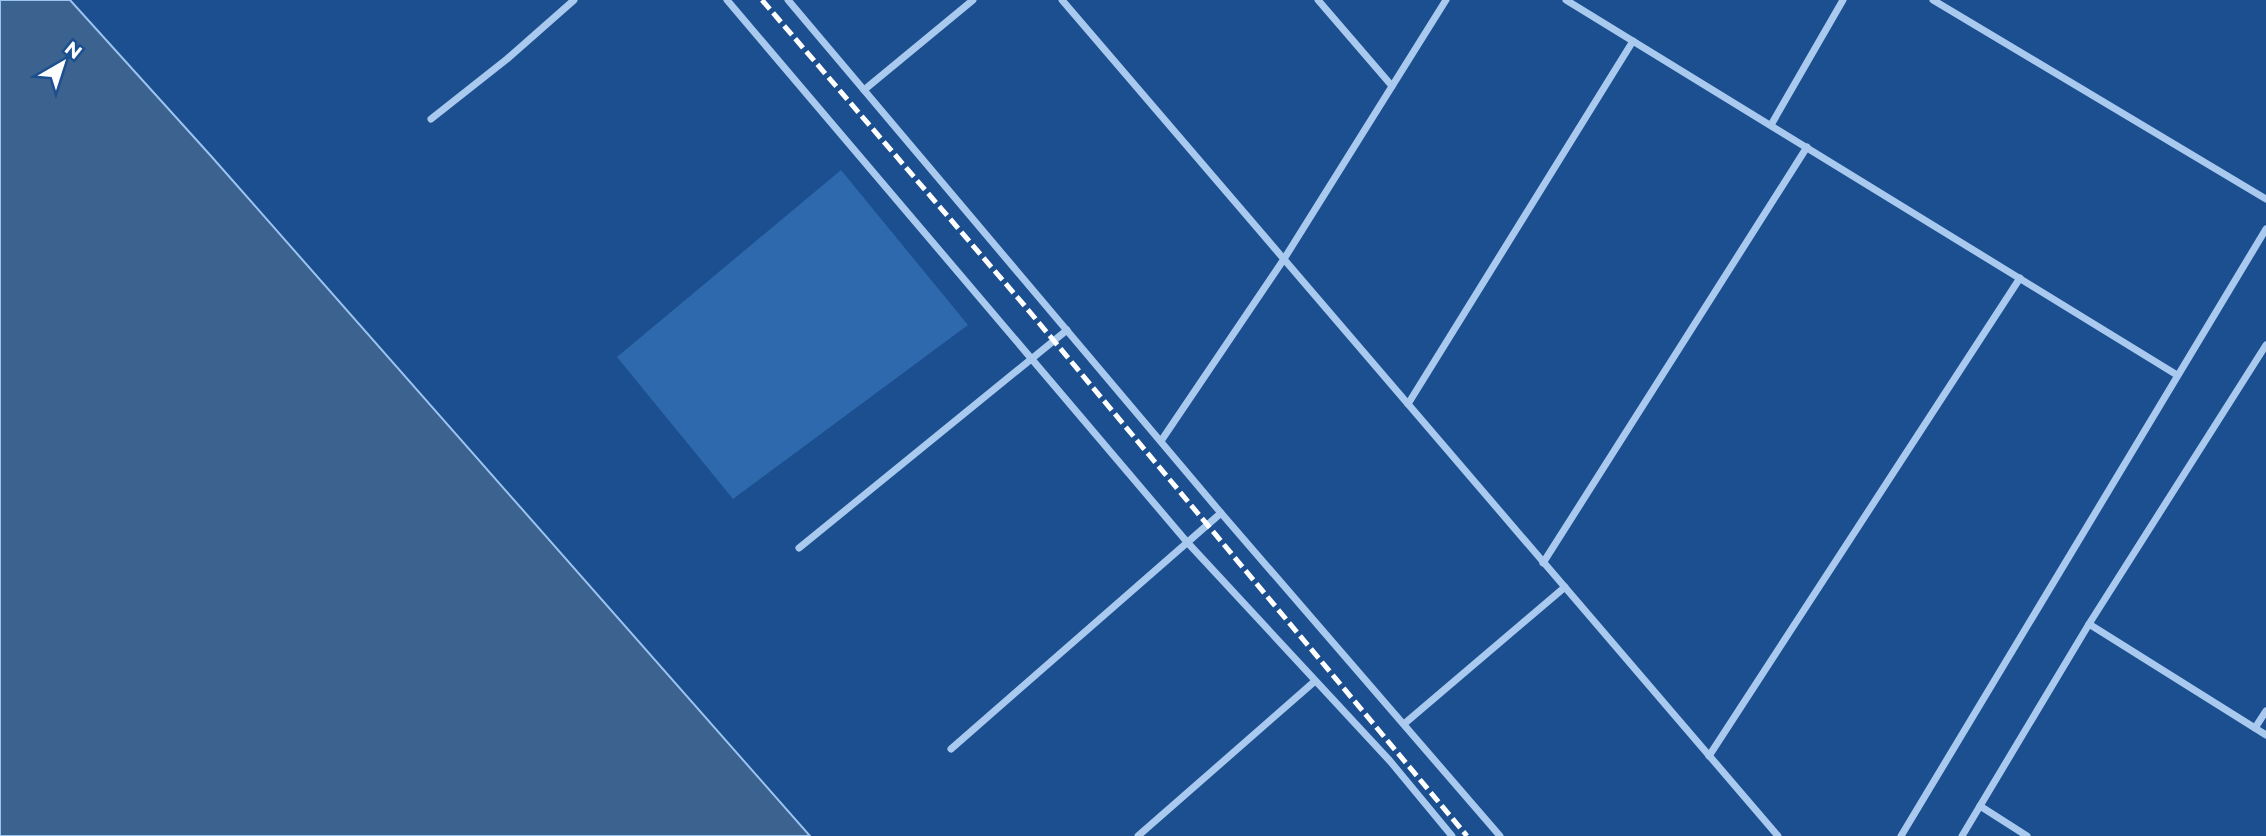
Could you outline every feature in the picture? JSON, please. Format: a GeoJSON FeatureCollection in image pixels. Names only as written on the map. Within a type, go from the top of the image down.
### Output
{"type":"FeatureCollection","features":[{"type":"Feature","properties":{"kind":"street"},"geometry":{"type":"LineString","coordinates":[[431,119],[507,59],[573,0]]}},
{"type":"Feature","properties":{"kind":"street"},"geometry":{"type":"LineString","coordinates":[[727,0],[1187,542],[1390,761],[1452,836]]}},
{"type":"Feature","properties":{"kind":"street"},"geometry":{"type":"LineString","coordinates":[[788,0],[1221,513],[1500,836]]}},
{"type":"Feature","properties":{"kind":"street"},"geometry":{"type":"LineString","coordinates":[[864,90],[973,0]]}},
{"type":"Feature","properties":{"kind":"street"},"geometry":{"type":"LineString","coordinates":[[1062,0],[1778,836]]}},
{"type":"Feature","properties":{"kind":"street"},"geometry":{"type":"LineString","coordinates":[[1318,0],[1392,86]]}},
{"type":"Feature","properties":{"kind":"street"},"geometry":{"type":"LineString","coordinates":[[1161,441],[1284,260],[1446,0]]}},
{"type":"Feature","properties":{"kind":"street"},"geometry":{"type":"LineString","coordinates":[[1566,0],[2178,375]]}},
{"type":"Feature","properties":{"kind":"street"},"geometry":{"type":"LineString","coordinates":[[1771,125],[1843,0]]}},
{"type":"Feature","properties":{"kind":"street"},"geometry":{"type":"LineString","coordinates":[[1933,0],[2266,199]]}},
{"type":"Feature","properties":{"kind":"street"},"geometry":{"type":"LineString","coordinates":[[1408,404],[1633,41]]}},
{"type":"Feature","properties":{"kind":"street"},"geometry":{"type":"LineString","coordinates":[[1543,563],[1807,147]]}},
{"type":"Feature","properties":{"kind":"street"},"geometry":{"type":"LineString","coordinates":[[1901,836],[2266,229]]}},
{"type":"Feature","properties":{"kind":"street"},"geometry":{"type":"LineString","coordinates":[[1709,756],[2020,278]]}},
{"type":"Feature","properties":{"kind":"street"},"geometry":{"type":"LineString","coordinates":[[799,548],[1067,330]]}},
{"type":"Feature","properties":{"kind":"street"},"geometry":{"type":"LineString","coordinates":[[1962,836],[2090,624],[2266,345]]}},
{"type":"Feature","properties":{"kind":"street"},"geometry":{"type":"LineString","coordinates":[[951,749],[1221,513]]}},
{"type":"Feature","properties":{"kind":"street"},"geometry":{"type":"LineString","coordinates":[[1404,724],[1565,587]]}},
{"type":"Feature","properties":{"kind":"street"},"geometry":{"type":"LineString","coordinates":[[2090,624],[2266,735]]}},
{"type":"Feature","properties":{"kind":"street"},"geometry":{"type":"LineString","coordinates":[[1138,836],[1315,681]]}},
{"type":"Feature","properties":{"kind":"street"},"geometry":{"type":"LineString","coordinates":[[2255,728],[2266,711]]}},
{"type":"Feature","properties":{"kind":"street"},"geometry":{"type":"LineString","coordinates":[[1980,806],[2027,836]]}},
{"type":"Feature","properties":{"kind":"shaded area"},"geometry":{"type":"Polygon","coordinates":[[[0,0],[70,0],[211,156],[810,836],[0,836],[0,0]]]}},
{"type":"Feature","properties":{"kind":"shaded area"},"geometry":{"type":"Polygon","coordinates":[[[841,170],[968,325],[733,499],[617,357],[841,170]]]}},
{"type":"Feature","properties":{"kind":"railway"},"geometry":{"type":"LineString","coordinates":[[762,0],[1024,305],[1467,836]]}}]}
